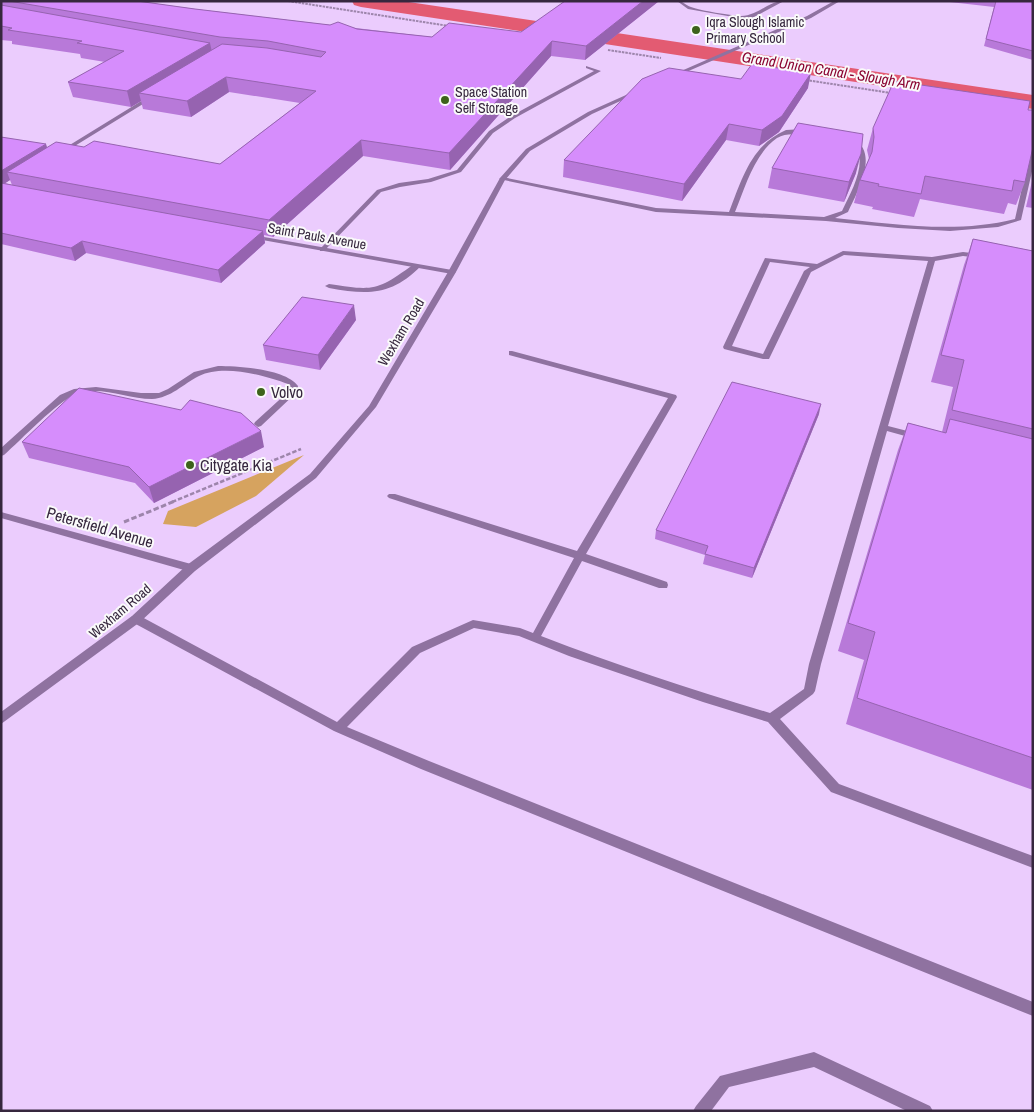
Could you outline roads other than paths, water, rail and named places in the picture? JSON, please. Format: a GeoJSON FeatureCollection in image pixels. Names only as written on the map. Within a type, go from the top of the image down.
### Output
{"type":"FeatureCollection","features":[{"type":"Feature","properties":{"kind":"street"},"geometry":{"type":"LineString","coordinates":[[679,1],[688,8],[739,17],[752,17],[782,1]]}},
{"type":"Feature","properties":{"kind":"street"},"geometry":{"type":"LineString","coordinates":[[663,80],[808,17],[838,1]]}},
{"type":"Feature","properties":{"kind":"street"},"geometry":{"type":"LineString","coordinates":[[322,250],[379,190],[429,181],[459,171],[491,132],[513,117],[598,71],[588,67]]}},
{"type":"Feature","properties":{"kind":"street","name":"Wexham Road"},"geometry":{"type":"LineString","coordinates":[[1,719],[136,619],[190,568],[312,476],[372,407],[452,272],[502,179],[528,150],[559,130],[590,113],[647,87]]}},
{"type":"Feature","properties":{"kind":"street"},"geometry":{"type":"LineString","coordinates":[[58,155],[156,94]]}},
{"type":"Feature","properties":{"kind":"street"},"geometry":{"type":"LineString","coordinates":[[731,214],[754,162],[766,143],[782,134],[800,131],[808,132]]}},
{"type":"Feature","properties":{"kind":"street"},"geometry":{"type":"LineString","coordinates":[[825,219],[845,212],[853,195],[864,158],[863,150],[857,143],[842,137]]}},
{"type":"Feature","properties":{"kind":"street"},"geometry":{"type":"LineString","coordinates":[[502,179],[656,210],[825,219],[944,229],[1004,226],[1018,220],[1033,152]]}},
{"type":"Feature","properties":{"kind":"street","name":"Saint Pauls Avenue"},"geometry":{"type":"LineString","coordinates":[[247,236],[452,272]]}},
{"type":"Feature","properties":{"kind":"street"},"geometry":{"type":"LineString","coordinates":[[818,266],[768,260],[727,346],[766,356],[808,271],[818,266],[843,253],[932,259],[963,254],[988,256]]}},
{"type":"Feature","properties":{"kind":"street"},"geometry":{"type":"LineString","coordinates":[[772,718],[809,691],[815,664],[932,259]]}},
{"type":"Feature","properties":{"kind":"street"},"geometry":{"type":"LineString","coordinates":[[329,286],[368,292],[377,291],[386,288],[417,266]]}},
{"type":"Feature","properties":{"kind":"street"},"geometry":{"type":"LineString","coordinates":[[512,353],[673,397],[535,638]]}},
{"type":"Feature","properties":{"kind":"street"},"geometry":{"type":"LineString","coordinates":[[1,453],[71,393],[98,388],[139,395],[163,395],[198,373],[215,369],[232,368],[244,370],[291,382],[294,386],[293,392],[258,424]]}},
{"type":"Feature","properties":{"kind":"street"},"geometry":{"type":"LineString","coordinates":[[883,427],[930,439]]}},
{"type":"Feature","properties":{"kind":"street"},"geometry":{"type":"LineString","coordinates":[[392,496],[581,556],[664,585]]}},
{"type":"Feature","properties":{"kind":"street","name":"Petersfield Avenue"},"geometry":{"type":"LineString","coordinates":[[2,516],[190,568]]}},
{"type":"Feature","properties":{"kind":"street"},"geometry":{"type":"LineString","coordinates":[[136,619],[338,728],[434,769],[1033,1009]]}},
{"type":"Feature","properties":{"kind":"street"},"geometry":{"type":"LineString","coordinates":[[338,728],[416,650],[473,624],[520,632],[707,699],[772,718],[835,788],[1033,862]]}},
{"type":"Feature","properties":{"kind":"street"},"geometry":{"type":"LineString","coordinates":[[701,1111],[725,1082],[814,1059],[925,1111]]}},
{"type":"Feature","properties":{"kind":"waterway","name":"Grand Union Canal - Slough Arm"},"geometry":{"type":"LineString","coordinates":[[361,1],[1033,102]]}},
{"type":"Feature","properties":{"kind":"place","name":"Iqra Slough Islamic Primary School"},"geometry":{"type":"Point","coordinates":[696,30]}},
{"type":"Feature","properties":{"kind":"place","name":"Space Station Self Storage"},"geometry":{"type":"Point","coordinates":[445,100]}},
{"type":"Feature","properties":{"kind":"place","name":"Volvo"},"geometry":{"type":"Point","coordinates":[261,392]}},
{"type":"Feature","properties":{"kind":"place","name":"Citygate Kia"},"geometry":{"type":"Point","coordinates":[190,465]}}]}
